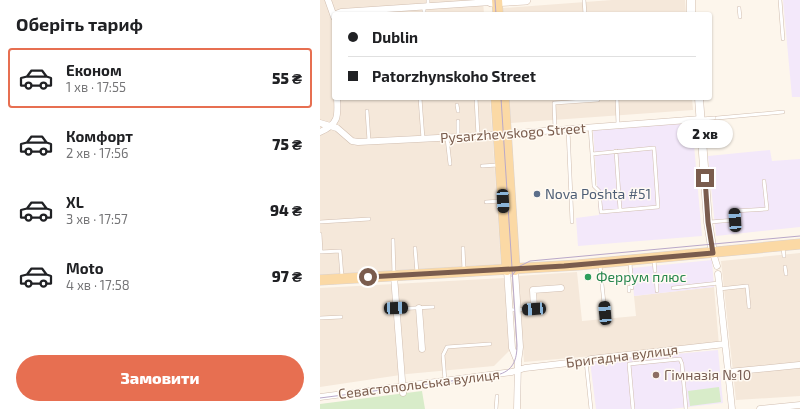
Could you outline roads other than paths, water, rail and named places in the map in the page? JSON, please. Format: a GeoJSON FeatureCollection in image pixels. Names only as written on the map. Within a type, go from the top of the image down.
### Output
{"type":"FeatureCollection","features":[{"type":"Feature","properties":{"kind":"main road"},"geometry":{"type":"LineString","coordinates":[[494,1],[526,0]]}},
{"type":"Feature","properties":{"kind":"main road"},"geometry":{"type":"LineString","coordinates":[[491,12],[494,1]]}},
{"type":"Feature","properties":{"kind":"main road"},"geometry":{"type":"LineString","coordinates":[[494,1],[497,12]]}},
{"type":"Feature","properties":{"kind":"main road"},"geometry":{"type":"LineString","coordinates":[[496,100],[502,133],[511,270]]}},
{"type":"Feature","properties":{"kind":"main road"},"geometry":{"type":"LineString","coordinates":[[504,100],[500,165],[511,270]]}},
{"type":"Feature","properties":{"kind":"main road"},"geometry":{"type":"LineString","coordinates":[[320,280],[600,264],[628,264],[654,259],[713,253],[783,251],[800,244]]}},
{"type":"Feature","properties":{"kind":"street"},"geometry":{"type":"LineString","coordinates":[[328,0],[333,12]]}},
{"type":"Feature","properties":{"kind":"street"},"geometry":{"type":"LineString","coordinates":[[690,0],[691,12]]}},
{"type":"Feature","properties":{"kind":"street"},"geometry":{"type":"LineString","coordinates":[[341,12],[425,9],[494,1]]}},
{"type":"Feature","properties":{"kind":"street"},"geometry":{"type":"LineString","coordinates":[[320,132],[331,126],[338,118],[338,100]]}},
{"type":"Feature","properties":{"kind":"street"},"geometry":{"type":"LineString","coordinates":[[699,100],[708,222],[713,253],[717,266]]}},
{"type":"Feature","properties":{"kind":"street","name":"Pysarzhevskogo Street"},"geometry":{"type":"LineString","coordinates":[[320,123],[337,128],[352,141],[369,142],[478,136],[700,119]]}},
{"type":"Feature","properties":{"kind":"street"},"geometry":{"type":"LineString","coordinates":[[511,270],[517,310],[520,347],[518,363],[517,409]]}},
{"type":"Feature","properties":{"kind":"street"},"geometry":{"type":"LineString","coordinates":[[511,270],[510,310],[512,348],[518,363]]}},
{"type":"Feature","properties":{"kind":"street"},"geometry":{"type":"LineString","coordinates":[[718,274],[732,409]]}},
{"type":"Feature","properties":{"kind":"street"},"geometry":{"type":"LineString","coordinates":[[394,276],[403,393]]}},
{"type":"Feature","properties":{"kind":"street"},"geometry":{"type":"LineString","coordinates":[[534,309],[533,290],[561,288]]}},
{"type":"Feature","properties":{"kind":"street"},"geometry":{"type":"LineString","coordinates":[[419,308],[422,349]]}},
{"type":"Feature","properties":{"kind":"street","name":"Бригадна вулиця"},"geometry":{"type":"LineString","coordinates":[[518,370],[586,361],[590,359],[726,344]]}},
{"type":"Feature","properties":{"kind":"street"},"geometry":{"type":"LineString","coordinates":[[728,372],[799,365]]}},
{"type":"Feature","properties":{"kind":"street","name":"Севастопольська вулиця"},"geometry":{"type":"LineString","coordinates":[[320,396],[518,370]]}},
{"type":"Feature","properties":{"kind":"street"},"geometry":{"type":"LineString","coordinates":[[760,409],[800,406]]}},
{"type":"Feature","properties":{"kind":"lane"},"geometry":{"type":"LineString","coordinates":[[425,9],[428,0]]}},
{"type":"Feature","properties":{"kind":"lane"},"geometry":{"type":"LineString","coordinates":[[584,0],[585,12]]}},
{"type":"Feature","properties":{"kind":"lane"},"geometry":{"type":"LineString","coordinates":[[780,0],[783,39]]}},
{"type":"Feature","properties":{"kind":"lane"},"geometry":{"type":"LineString","coordinates":[[739,8],[740,17]]}},
{"type":"Feature","properties":{"kind":"lane"},"geometry":{"type":"LineString","coordinates":[[420,100],[423,139]]}},
{"type":"Feature","properties":{"kind":"lane"},"geometry":{"type":"LineString","coordinates":[[476,100],[478,136]]}},
{"type":"Feature","properties":{"kind":"lane"},"geometry":{"type":"LineString","coordinates":[[555,130],[554,103],[598,100]]}},
{"type":"Feature","properties":{"kind":"lane"},"geometry":{"type":"LineString","coordinates":[[617,100],[618,126]]}},
{"type":"Feature","properties":{"kind":"lane"},"geometry":{"type":"LineString","coordinates":[[457,105],[458,111]]}},
{"type":"Feature","properties":{"kind":"lane"},"geometry":{"type":"LineString","coordinates":[[367,111],[369,142]]}},
{"type":"Feature","properties":{"kind":"lane"},"geometry":{"type":"LineString","coordinates":[[700,119],[783,112]]}},
{"type":"Feature","properties":{"kind":"lane"},"geometry":{"type":"LineString","coordinates":[[458,120],[458,137]]}},
{"type":"Feature","properties":{"kind":"lane"},"geometry":{"type":"LineString","coordinates":[[590,127],[594,186],[599,191],[601,212],[658,207],[654,148],[592,154]]}},
{"type":"Feature","properties":{"kind":"lane"},"geometry":{"type":"LineString","coordinates":[[568,129],[572,222]]}},
{"type":"Feature","properties":{"kind":"lane"},"geometry":{"type":"LineString","coordinates":[[447,138],[450,164]]}},
{"type":"Feature","properties":{"kind":"lane"},"geometry":{"type":"LineString","coordinates":[[616,151],[620,210]]}},
{"type":"Feature","properties":{"kind":"lane"},"geometry":{"type":"LineString","coordinates":[[482,166],[500,165]]}},
{"type":"Feature","properties":{"kind":"lane"},"geometry":{"type":"LineString","coordinates":[[708,222],[735,220],[734,211],[768,209],[764,180]]}},
{"type":"Feature","properties":{"kind":"lane"},"geometry":{"type":"LineString","coordinates":[[486,202],[503,201]]}},
{"type":"Feature","properties":{"kind":"lane"},"geometry":{"type":"LineString","coordinates":[[320,222],[369,219]]}},
{"type":"Feature","properties":{"kind":"lane"},"geometry":{"type":"LineString","coordinates":[[320,234],[321,252],[340,251],[342,279]]}},
{"type":"Feature","properties":{"kind":"lane"},"geometry":{"type":"LineString","coordinates":[[393,240],[394,276]]}},
{"type":"Feature","properties":{"kind":"lane"},"geometry":{"type":"LineString","coordinates":[[415,248],[417,275]]}},
{"type":"Feature","properties":{"kind":"lane"},"geometry":{"type":"LineString","coordinates":[[463,248],[464,272]]}},
{"type":"Feature","properties":{"kind":"lane"},"geometry":{"type":"LineString","coordinates":[[654,259],[655,271]]}},
{"type":"Feature","properties":{"kind":"lane"},"geometry":{"type":"LineString","coordinates":[[600,264],[605,313]]}},
{"type":"Feature","properties":{"kind":"lane"},"geometry":{"type":"LineString","coordinates":[[628,264],[630,289]]}},
{"type":"Feature","properties":{"kind":"lane"},"geometry":{"type":"LineString","coordinates":[[785,267],[786,274]]}},
{"type":"Feature","properties":{"kind":"lane"},"geometry":{"type":"LineString","coordinates":[[656,276],[657,291]]}},
{"type":"Feature","properties":{"kind":"lane"},"geometry":{"type":"LineString","coordinates":[[673,288],[747,286],[749,307]]}},
{"type":"Feature","properties":{"kind":"lane"},"geometry":{"type":"LineString","coordinates":[[396,308],[434,307]]}},
{"type":"Feature","properties":{"kind":"lane"},"geometry":{"type":"LineString","coordinates":[[510,310],[534,309]]}},
{"type":"Feature","properties":{"kind":"lane"},"geometry":{"type":"LineString","coordinates":[[320,318],[341,317]]}},
{"type":"Feature","properties":{"kind":"lane"},"geometry":{"type":"LineString","coordinates":[[445,380],[443,355],[447,347],[490,344]]}},
{"type":"Feature","properties":{"kind":"lane"},"geometry":{"type":"LineString","coordinates":[[634,409],[629,364],[680,360],[682,364],[686,409]]}},
{"type":"Feature","properties":{"kind":"lane"},"geometry":{"type":"LineString","coordinates":[[586,361],[591,409]]}},
{"type":"Feature","properties":{"kind":"lane"},"geometry":{"type":"LineString","coordinates":[[496,409],[497,396]]}},
{"type":"Feature","properties":{"kind":"tram line"},"geometry":{"type":"LineString","coordinates":[[495,0],[496,12]]}},
{"type":"Feature","properties":{"kind":"tram line"},"geometry":{"type":"LineString","coordinates":[[320,398],[497,375],[507,371],[513,364],[517,345],[501,100]]}},
{"type":"Feature","properties":{"kind":"tram line"},"geometry":{"type":"LineString","coordinates":[[512,276],[518,267],[530,261],[800,236]]}},
{"type":"Feature","properties":{"kind":"place","name":"Nova Poshta #51"},"geometry":{"type":"Point","coordinates":[537,194]}},
{"type":"Feature","properties":{"kind":"place","name":"Феррум плюс"},"geometry":{"type":"Point","coordinates":[588,277]}},
{"type":"Feature","properties":{"kind":"place","name":"Гімназія №10"},"geometry":{"type":"Point","coordinates":[656,375]}}]}
